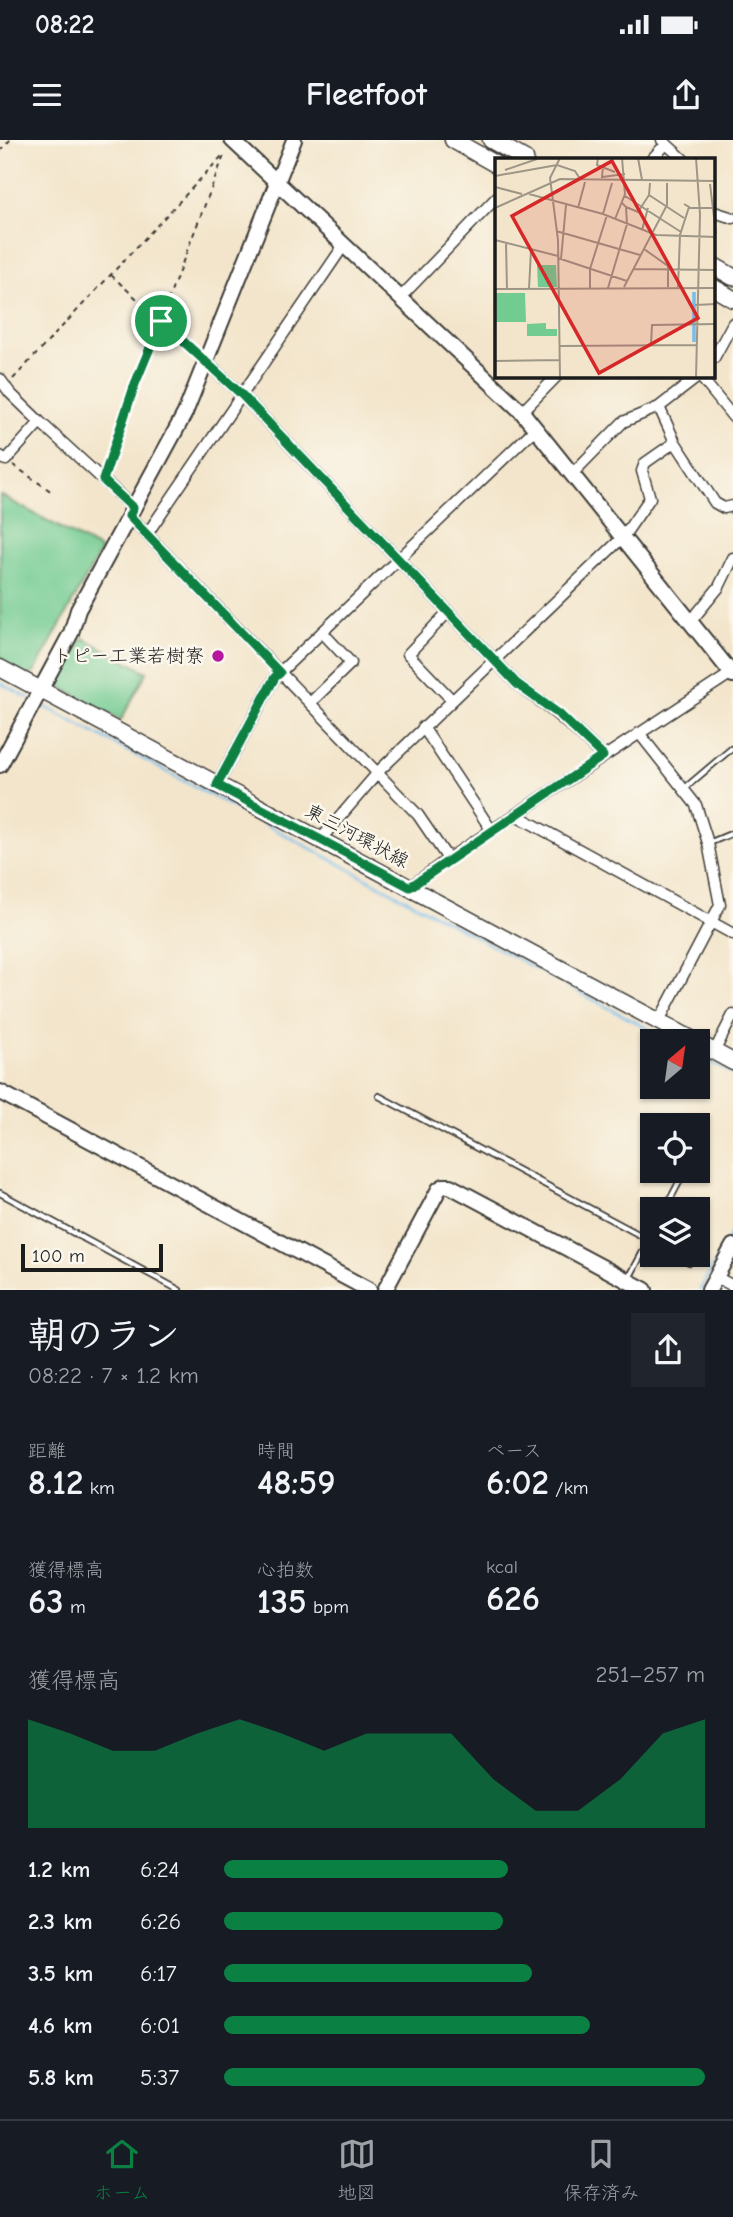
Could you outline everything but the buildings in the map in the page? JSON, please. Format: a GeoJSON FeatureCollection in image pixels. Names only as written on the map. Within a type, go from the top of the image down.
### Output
{"type":"FeatureCollection","features":[{"type":"Feature","properties":{"kind":"main road"},"geometry":{"type":"LineString","coordinates":[[453,140],[495,164]]}},
{"type":"Feature","properties":{"kind":"main road"},"geometry":{"type":"LineString","coordinates":[[498,142],[523,158]]}},
{"type":"Feature","properties":{"kind":"main road"},"geometry":{"type":"LineString","coordinates":[[716,267],[733,277]]}},
{"type":"Feature","properties":{"kind":"main road"},"geometry":{"type":"LineString","coordinates":[[716,289],[733,299]]}},
{"type":"Feature","properties":{"kind":"main road","name":"東三河環状線"},"geometry":{"type":"LineString","coordinates":[[0,668],[673,1029]]}},
{"type":"Feature","properties":{"kind":"main road","name":"東三河環状線"},"geometry":{"type":"LineString","coordinates":[[710,1050],[733,1062]]}},
{"type":"Feature","properties":{"kind":"street"},"geometry":{"type":"LineString","coordinates":[[0,765],[71,634],[78,610],[185,414],[293,140]]}},
{"type":"Feature","properties":{"kind":"street"},"geometry":{"type":"LineString","coordinates":[[654,158],[664,142],[682,158]]}},
{"type":"Feature","properties":{"kind":"street"},"geometry":{"type":"LineString","coordinates":[[228,147],[277,182],[399,299],[523,412],[733,673],[603,756],[410,887]]}},
{"type":"Feature","properties":{"kind":"street"},"geometry":{"type":"LineString","coordinates":[[399,299],[495,199]]}},
{"type":"Feature","properties":{"kind":"street"},"geometry":{"type":"LineString","coordinates":[[716,212],[733,218]]}},
{"type":"Feature","properties":{"kind":"street"},"geometry":{"type":"LineString","coordinates":[[147,534],[344,245]]}},
{"type":"Feature","properties":{"kind":"street"},"geometry":{"type":"LineString","coordinates":[[716,354],[733,323]]}},
{"type":"Feature","properties":{"kind":"street"},"geometry":{"type":"LineString","coordinates":[[206,362],[242,395],[517,684],[580,732],[603,756]]}},
{"type":"Feature","properties":{"kind":"street"},"geometry":{"type":"LineString","coordinates":[[523,412],[555,378]]}},
{"type":"Feature","properties":{"kind":"street"},"geometry":{"type":"LineString","coordinates":[[573,472],[623,422],[659,407],[697,378]]}},
{"type":"Feature","properties":{"kind":"street"},"geometry":{"type":"LineString","coordinates":[[702,378],[733,417]]}},
{"type":"Feature","properties":{"kind":"street"},"geometry":{"type":"LineString","coordinates":[[2,387],[103,480],[147,534],[418,815],[448,859]]}},
{"type":"Feature","properties":{"kind":"street"},"geometry":{"type":"LineString","coordinates":[[659,407],[675,442],[715,503],[724,508],[733,506]]}},
{"type":"Feature","properties":{"kind":"street"},"geometry":{"type":"LineString","coordinates":[[3,458],[40,422]]}},
{"type":"Feature","properties":{"kind":"street"},"geometry":{"type":"LineString","coordinates":[[217,785],[275,677],[398,559],[446,517],[536,428]]}},
{"type":"Feature","properties":{"kind":"street"},"geometry":{"type":"LineString","coordinates":[[320,840],[377,774],[423,727],[623,537],[650,498],[642,471],[645,463],[675,442]]}},
{"type":"Feature","properties":{"kind":"street"},"geometry":{"type":"LineString","coordinates":[[691,621],[719,587],[733,558]]}},
{"type":"Feature","properties":{"kind":"street"},"geometry":{"type":"LineString","coordinates":[[448,612],[408,654],[452,700]]}},
{"type":"Feature","properties":{"kind":"street"},"geometry":{"type":"LineString","coordinates":[[310,703],[351,663],[322,632]]}},
{"type":"Feature","properties":{"kind":"street"},"geometry":{"type":"LineString","coordinates":[[423,727],[492,831]]}},
{"type":"Feature","properties":{"kind":"street"},"geometry":{"type":"LineString","coordinates":[[639,733],[696,805],[708,843],[720,905],[659,1021]]}},
{"type":"Feature","properties":{"kind":"street"},"geometry":{"type":"LineString","coordinates":[[516,815],[733,934]]}},
{"type":"Feature","properties":{"kind":"street"},"geometry":{"type":"LineString","coordinates":[[714,1052],[733,1015]]}},
{"type":"Feature","properties":{"kind":"street"},"geometry":{"type":"LineString","coordinates":[[0,1091],[369,1290]]}},
{"type":"Feature","properties":{"kind":"street"},"geometry":{"type":"LineString","coordinates":[[385,1290],[439,1189],[444,1186],[450,1186],[645,1290]]}},
{"type":"Feature","properties":{"kind":"street"},"geometry":{"type":"LineString","coordinates":[[733,1246],[713,1283],[733,1286]]}},
{"type":"Feature","properties":{"kind":"lane"},"geometry":{"type":"LineString","coordinates":[[685,789],[731,749]]}},
{"type":"Feature","properties":{"kind":"lane"},"geometry":{"type":"LineString","coordinates":[[708,843],[733,833]]}},
{"type":"Feature","properties":{"kind":"lane"},"geometry":{"type":"LineString","coordinates":[[379,1096],[640,1235]]}},
{"type":"Feature","properties":{"kind":"lane"},"geometry":{"type":"LineString","coordinates":[[0,1193],[179,1290]]}},
{"type":"Feature","properties":{"kind":"lane"},"geometry":{"type":"LineString","coordinates":[[627,1280],[640,1259]]}},
{"type":"Feature","properties":{"kind":"path"},"geometry":{"type":"LineString","coordinates":[[0,151],[10,140]]}},
{"type":"Feature","properties":{"kind":"path"},"geometry":{"type":"LineString","coordinates":[[2,387],[111,275],[228,147]]}},
{"type":"Feature","properties":{"kind":"path"},"geometry":{"type":"LineString","coordinates":[[103,480],[135,384],[228,147]]}},
{"type":"Feature","properties":{"kind":"path"},"geometry":{"type":"LineString","coordinates":[[111,275],[206,362]]}},
{"type":"Feature","properties":{"kind":"path"},"geometry":{"type":"LineString","coordinates":[[3,458],[52,492]]}},
{"type":"Feature","properties":{"kind":"green space"},"geometry":{"type":"Polygon","coordinates":[[[0,495],[101,550],[34,673],[27,676],[0,661],[0,495]]]}},
{"type":"Feature","properties":{"kind":"green space"},"geometry":{"type":"Polygon","coordinates":[[[83,638],[147,672],[121,720],[56,685],[83,638]]]}},
{"type":"Feature","properties":{"kind":"waterway"},"geometry":{"type":"LineString","coordinates":[[0,683],[29,698]]}},
{"type":"Feature","properties":{"kind":"waterway"},"geometry":{"type":"LineString","coordinates":[[38,703],[649,1029]]}},
{"type":"Feature","properties":{"kind":"waterway"},"geometry":{"type":"LineString","coordinates":[[710,1062],[733,1074]]}},
{"type":"Feature","properties":{"kind":"waterway"},"geometry":{"type":"LineString","coordinates":[[700,1290],[733,1229]]}},
{"type":"Feature","properties":{"kind":"place","name":"トピー工業若樹寮"},"geometry":{"type":"Point","coordinates":[218,656]}},
{"type":"Feature","properties":{"kind":"route"},"geometry":{"type":"LineString","coordinates":[[161,321],[242,395],[517,684],[560,715],[603,756],[410,887],[217,785],[275,677],[280,673],[129,516],[133,508],[103,480],[135,384],[161,321]]}}]}
